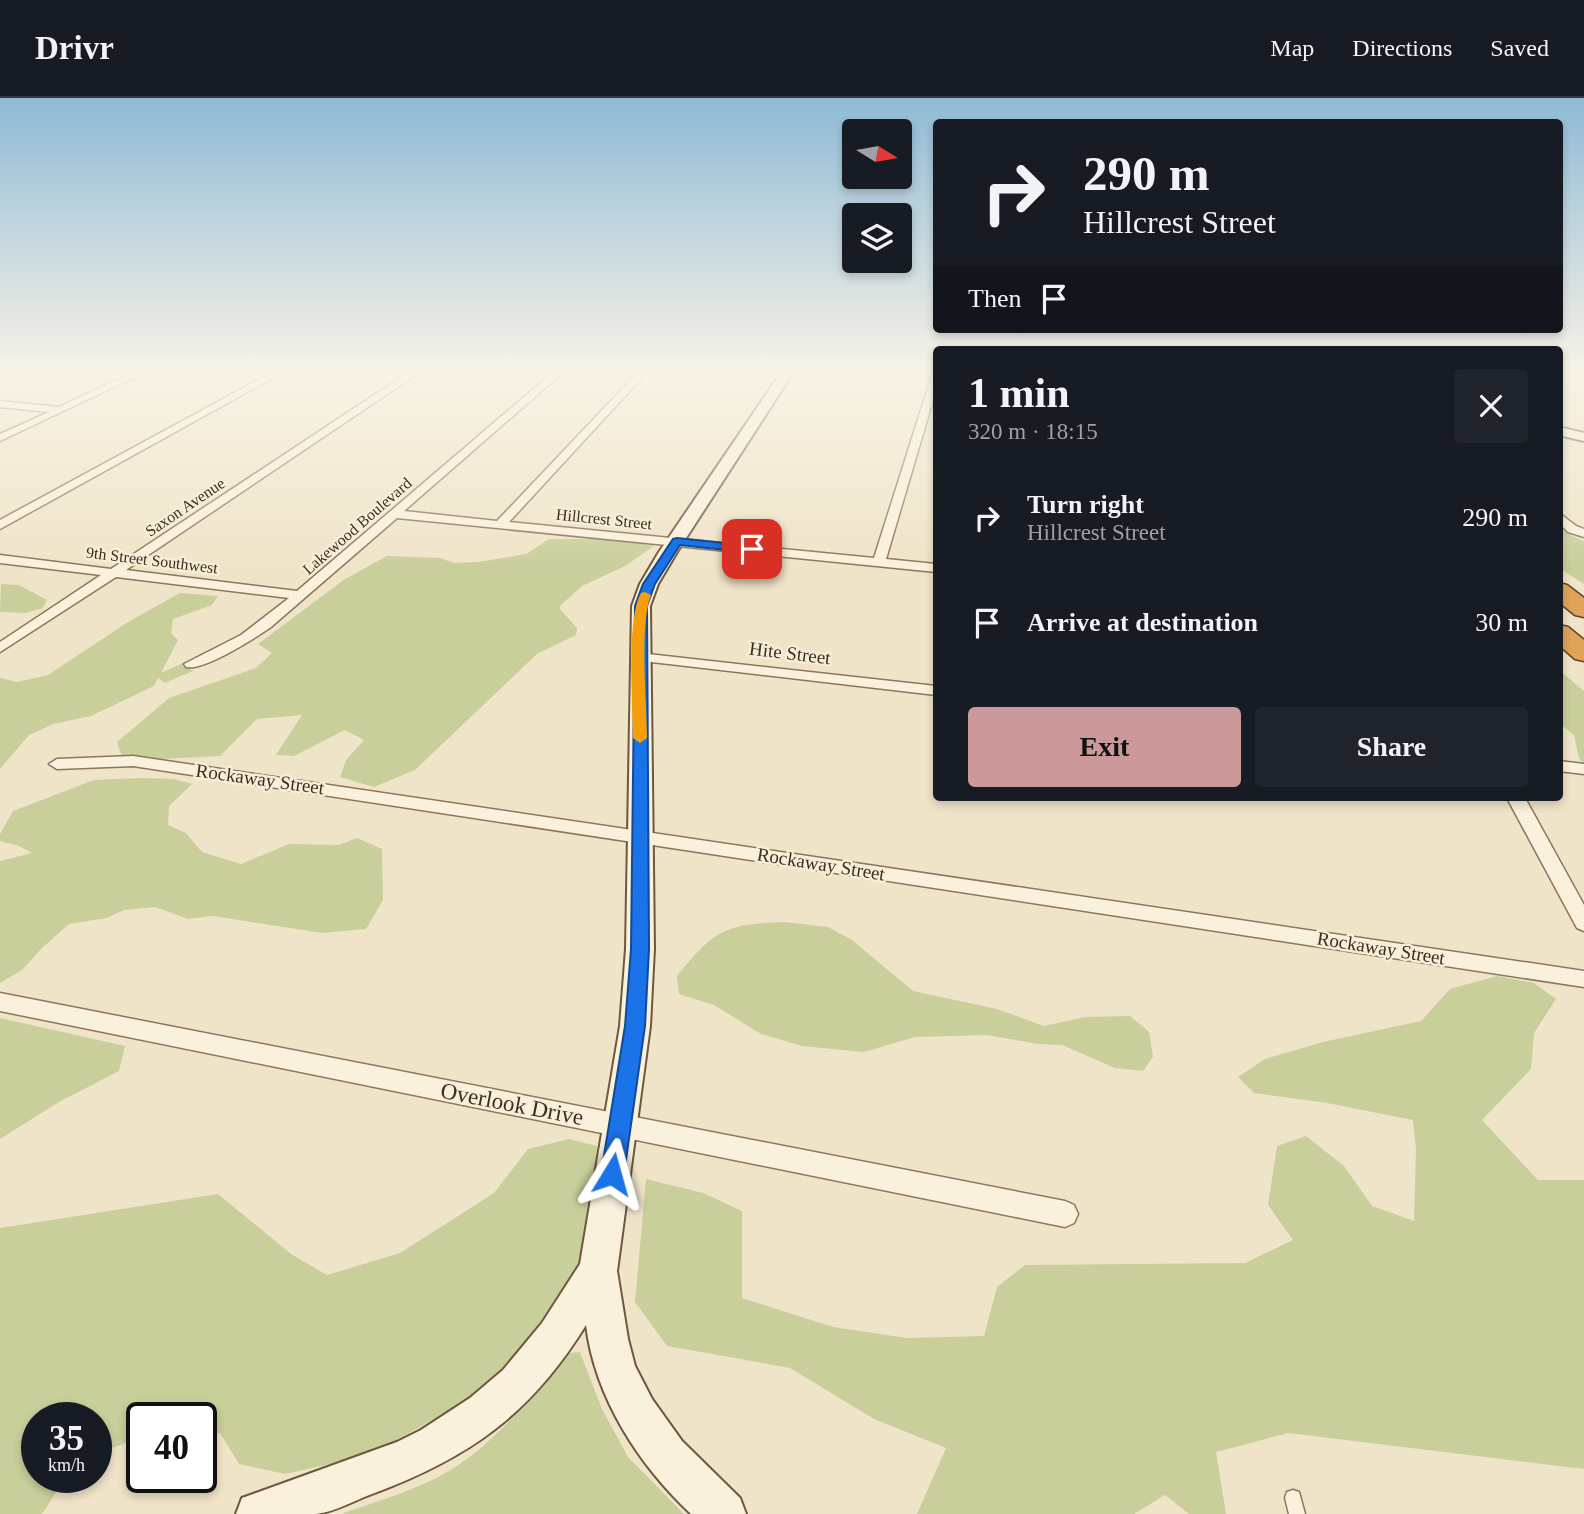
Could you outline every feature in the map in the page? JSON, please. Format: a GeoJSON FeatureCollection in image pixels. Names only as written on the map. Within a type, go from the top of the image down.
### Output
{"type":"FeatureCollection","features":[{"type":"Feature","properties":{"kind":"highway"},"geometry":{"type":"LineString","coordinates":[[1563,593],[1584,610]]}},
{"type":"Feature","properties":{"kind":"highway"},"geometry":{"type":"LineString","coordinates":[[1563,637],[1584,654]]}},
{"type":"Feature","properties":{"kind":"street"},"geometry":{"type":"LineString","coordinates":[[0,525],[166,434]]}},
{"type":"Feature","properties":{"kind":"street","name":"Saxon Avenue"},"geometry":{"type":"LineString","coordinates":[[0,648],[322,434]]}},
{"type":"Feature","properties":{"kind":"street","name":"Lakewood Boulevard"},"geometry":{"type":"LineString","coordinates":[[191,664],[246,638],[487,434]]}},
{"type":"Feature","properties":{"kind":"street"},"geometry":{"type":"LineString","coordinates":[[500,524],[585,434]]}},
{"type":"Feature","properties":{"kind":"street"},"geometry":{"type":"LineString","coordinates":[[258,1514],[405,1460],[436,1445],[485,1413],[517,1384],[556,1337],[598,1271],[635,1026],[640,949],[641,606],[649,584],[747,434]]}},
{"type":"Feature","properties":{"kind":"street"},"geometry":{"type":"LineString","coordinates":[[879,562],[918,434]]}},
{"type":"Feature","properties":{"kind":"street","name":"Hillcrest Street"},"geometry":{"type":"LineString","coordinates":[[395,513],[933,568]]}},
{"type":"Feature","properties":{"kind":"street"},"geometry":{"type":"LineString","coordinates":[[1563,519],[1578,531]]}},
{"type":"Feature","properties":{"kind":"street","name":"9th Street Southwest"},"geometry":{"type":"LineString","coordinates":[[0,559],[300,595]]}},
{"type":"Feature","properties":{"kind":"street","name":"Hite Street"},"geometry":{"type":"LineString","coordinates":[[639,657],[933,691]]}},
{"type":"Feature","properties":{"kind":"street","name":"Rockaway Street"},"geometry":{"type":"LineString","coordinates":[[57,764],[133,761],[1584,979]]}},
{"type":"Feature","properties":{"kind":"street"},"geometry":{"type":"LineString","coordinates":[[1563,766],[1584,769]]}},
{"type":"Feature","properties":{"kind":"street"},"geometry":{"type":"LineString","coordinates":[[1518,801],[1584,923]]}},
{"type":"Feature","properties":{"kind":"street","name":"Overlook Drive"},"geometry":{"type":"LineString","coordinates":[[0,1002],[1065,1214]]}},
{"type":"Feature","properties":{"kind":"street"},"geometry":{"type":"LineString","coordinates":[[598,1271],[602,1284],[607,1336],[616,1371],[636,1414],[665,1458],[724,1514]]}},
{"type":"Feature","properties":{"kind":"green space"},"geometry":{"type":"Polygon","coordinates":[[[1563,528],[1570,535],[1584,541],[1584,584],[1563,571],[1563,528]]]}},
{"type":"Feature","properties":{"kind":"green space"},"geometry":{"type":"Polygon","coordinates":[[[549,539],[619,539],[654,546],[625,566],[582,586],[561,605],[559,608],[577,628],[576,635],[537,654],[415,770],[374,787],[340,777],[346,760],[364,740],[345,730],[294,756],[276,755],[302,715],[257,719],[220,756],[123,761],[117,742],[169,698],[256,668],[272,653],[258,644],[345,579],[387,556],[440,558],[454,563],[478,562],[526,554],[549,539]]]}},
{"type":"Feature","properties":{"kind":"green space"},"geometry":{"type":"Polygon","coordinates":[[[1,584],[19,585],[47,600],[43,608],[26,613],[0,612],[1,584]]]}},
{"type":"Feature","properties":{"kind":"green space"},"geometry":{"type":"Polygon","coordinates":[[[180,593],[218,596],[212,605],[173,619],[171,633],[178,640],[161,673],[183,663],[193,671],[165,683],[158,678],[154,686],[91,716],[53,724],[29,735],[0,769],[0,678],[17,682],[48,675],[128,622],[180,593]]]}},
{"type":"Feature","properties":{"kind":"green space"},"geometry":{"type":"Polygon","coordinates":[[[1563,673],[1584,691],[1584,764],[1579,758],[1574,735],[1563,726],[1563,673]]]}},
{"type":"Feature","properties":{"kind":"green space"},"geometry":{"type":"Polygon","coordinates":[[[174,779],[192,784],[169,806],[168,825],[186,833],[202,852],[241,864],[289,844],[339,845],[357,838],[382,849],[383,900],[366,929],[322,933],[213,916],[188,919],[155,907],[124,910],[107,918],[69,924],[22,970],[0,983],[0,861],[32,853],[0,841],[0,834],[13,811],[94,780],[174,779]]]}},
{"type":"Feature","properties":{"kind":"green space"},"geometry":{"type":"Polygon","coordinates":[[[784,922],[828,927],[852,940],[913,991],[997,1009],[1044,1026],[1085,1017],[1130,1016],[1149,1032],[1153,1057],[1143,1071],[1115,1068],[1062,1045],[1038,1044],[987,1035],[915,1037],[864,1052],[802,1046],[761,1034],[714,1005],[679,994],[677,976],[701,948],[722,932],[748,925],[784,922]]]}},
{"type":"Feature","properties":{"kind":"green space"},"geometry":{"type":"Polygon","coordinates":[[[1497,976],[1534,983],[1556,999],[1534,1033],[1531,1069],[1482,1120],[1538,1180],[1584,1180],[1584,1469],[1288,1433],[1216,1452],[1226,1514],[1189,1514],[1165,1495],[1134,1514],[917,1514],[946,1448],[874,1419],[790,1368],[667,1346],[635,1302],[646,1179],[703,1193],[742,1211],[742,1298],[833,1327],[907,1338],[984,1336],[997,1287],[1025,1265],[1245,1263],[1293,1240],[1268,1205],[1277,1146],[1306,1136],[1344,1166],[1372,1206],[1414,1221],[1416,1149],[1413,1120],[1327,1103],[1254,1093],[1238,1077],[1265,1059],[1323,1042],[1421,1021],[1450,989],[1497,976]]]}},
{"type":"Feature","properties":{"kind":"green space"},"geometry":{"type":"Polygon","coordinates":[[[0,1018],[125,1046],[119,1071],[59,1102],[0,1139],[0,1018]]]}},
{"type":"Feature","properties":{"kind":"green space"},"geometry":{"type":"Polygon","coordinates":[[[569,1139],[597,1146],[597,1191],[588,1250],[542,1325],[497,1384],[370,1455],[285,1474],[239,1464],[220,1433],[217,1433],[217,1402],[126,1402],[126,1443],[112,1448],[112,1402],[21,1402],[21,1493],[56,1493],[42,1514],[0,1514],[0,1228],[218,1194],[291,1254],[327,1275],[400,1253],[494,1193],[528,1149],[569,1139]]]}},
{"type":"Feature","properties":{"kind":"green space"},"geometry":{"type":"Polygon","coordinates":[[[580,1352],[602,1409],[628,1457],[684,1514],[341,1514],[426,1483],[448,1472],[487,1443],[504,1426],[567,1353],[580,1352]]]}},
{"type":"Feature","properties":{"kind":"slow traffic"},"geometry":{"type":"LineString","coordinates":[[640,738],[640,630],[641,606],[645,595]]}},
{"type":"Feature","properties":{"kind":"route"},"geometry":{"type":"LineString","coordinates":[[612,1174],[635,1026],[640,949],[641,606],[649,584],[677,542],[752,549]]}}]}
